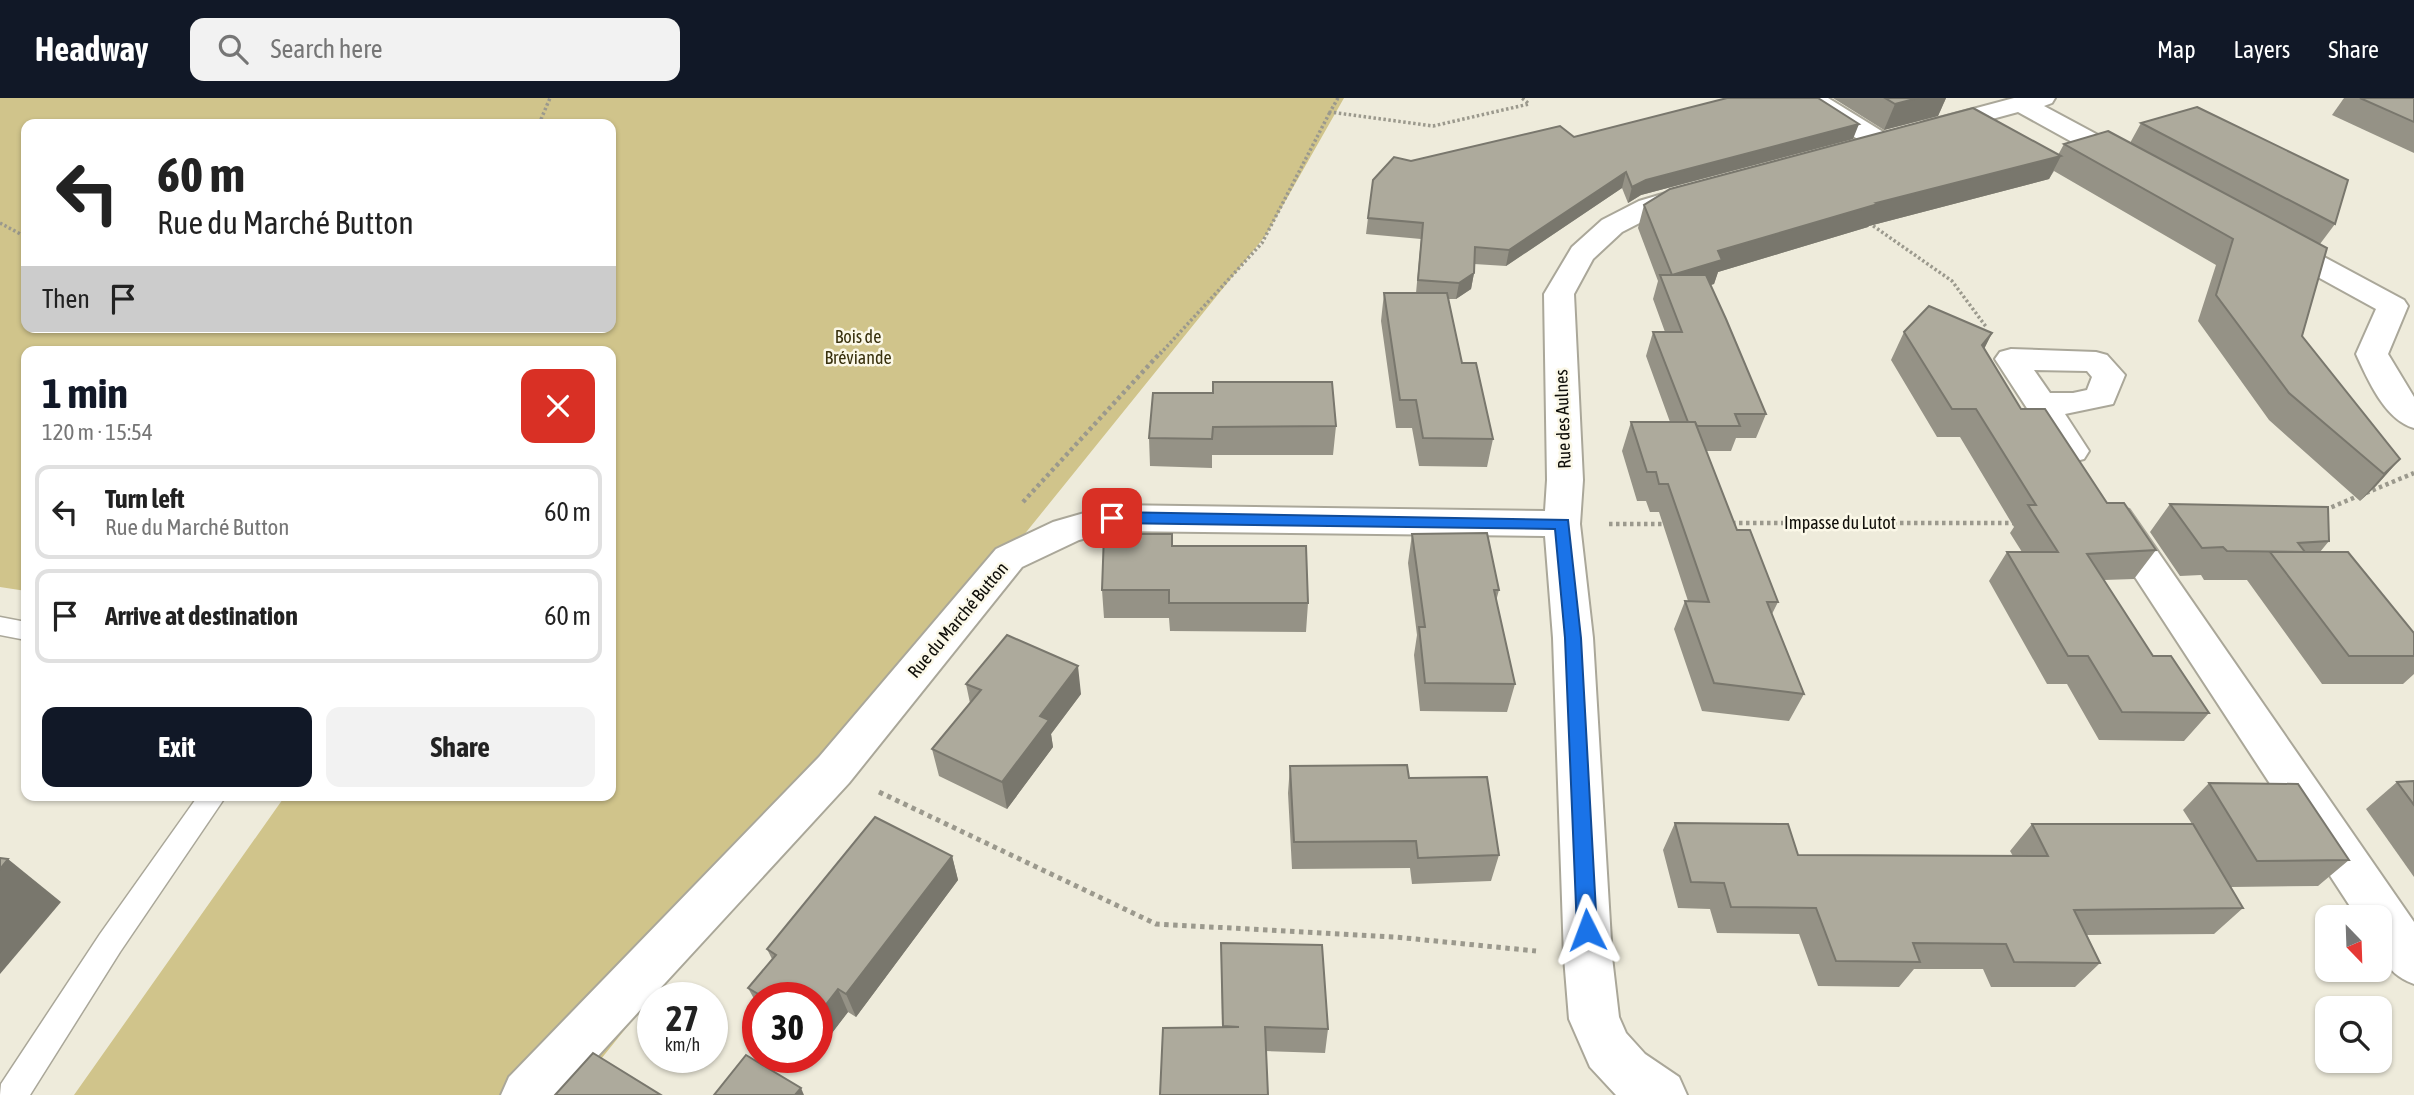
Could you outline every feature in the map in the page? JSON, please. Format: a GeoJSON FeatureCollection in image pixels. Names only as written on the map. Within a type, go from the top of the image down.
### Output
{"type":"FeatureCollection","features":[{"type":"Feature","properties":{"kind":"street"},"geometry":{"type":"LineString","coordinates":[[1811,98],[1879,141]]}},
{"type":"Feature","properties":{"kind":"street"},"geometry":{"type":"LineString","coordinates":[[1840,152],[2032,101],[2153,176]]}},
{"type":"Feature","properties":{"kind":"street","name":"Rue des Aulnes"},"geometry":{"type":"LineString","coordinates":[[1644,1083],[1608,1051],[1594,1019],[1588,957],[1573,638],[1562,524],[1565,480],[1559,294],[1569,268],[1585,247],[1613,224],[1652,204],[1727,184]]}},
{"type":"Feature","properties":{"kind":"street"},"geometry":{"type":"LineString","coordinates":[[2249,228],[2393,306],[2372,355],[2384,383],[2414,417]]}},
{"type":"Feature","properties":{"kind":"street"},"geometry":{"type":"LineString","coordinates":[[2011,359],[2096,362],[2109,375],[2101,397],[2073,404],[2040,403]]}},
{"type":"Feature","properties":{"kind":"street"},"geometry":{"type":"LineString","coordinates":[[2011,359],[2414,962]]}},
{"type":"Feature","properties":{"kind":"street","name":"Rue du Marché Button"},"geometry":{"type":"LineString","coordinates":[[527,1095],[834,770],[1009,558],[1066,531],[1112,518],[1562,524]]}},
{"type":"Feature","properties":{"kind":"lane"},"geometry":{"type":"LineString","coordinates":[[0,626],[21,630]]}},
{"type":"Feature","properties":{"kind":"lane"},"geometry":{"type":"LineString","coordinates":[[12,1095],[110,943],[209,801]]}},
{"type":"Feature","properties":{"kind":"path"},"geometry":{"type":"LineString","coordinates":[[541,119],[550,98]]}},
{"type":"Feature","properties":{"kind":"path"},"geometry":{"type":"LineString","coordinates":[[1009,558],[1023,501],[1262,243],[1338,98]]}},
{"type":"Feature","properties":{"kind":"path"},"geometry":{"type":"LineString","coordinates":[[1330,112],[1433,126],[1529,104],[1522,98]]}},
{"type":"Feature","properties":{"kind":"path"},"geometry":{"type":"LineString","coordinates":[[1865,220],[1952,281],[2011,359]]}},
{"type":"Feature","properties":{"kind":"path"},"geometry":{"type":"LineString","coordinates":[[0,223],[21,234]]}},
{"type":"Feature","properties":{"kind":"path"},"geometry":{"type":"LineString","coordinates":[[2324,511],[2414,473]]}},
{"type":"Feature","properties":{"kind":"path","name":"Impasse du Lutot"},"geometry":{"type":"LineString","coordinates":[[1729,523],[2021,523]]}},
{"type":"Feature","properties":{"kind":"path"},"geometry":{"type":"LineString","coordinates":[[1562,524],[1674,524]]}},
{"type":"Feature","properties":{"kind":"path"},"geometry":{"type":"LineString","coordinates":[[834,770],[1156,924],[1395,937],[1588,957]]}},
{"type":"Feature","properties":{"kind":"green space","name":"Bois de Bréviande"},"geometry":{"type":"Polygon","coordinates":[[[0,98],[1344,98],[1266,235],[663,982],[637,982],[637,1014],[572,1095],[74,1095],[281,801],[616,801],[616,346],[21,346],[21,590],[0,587],[0,98]]]}},
{"type":"Feature","properties":{"kind":"building"},"geometry":{"type":"Polygon","coordinates":[[[1727,98],[1818,98],[1859,124],[1646,180],[1632,187],[1626,172],[1509,250],[1475,247],[1474,273],[1459,283],[1418,280],[1423,223],[1368,218],[1373,180],[1394,157],[1411,161],[1560,126],[1574,137],[1727,98]]]}},
{"type":"Feature","properties":{"kind":"building"},"geometry":{"type":"Polygon","coordinates":[[[1885,98],[1918,98],[1895,104],[1885,98]]]}},
{"type":"Feature","properties":{"kind":"building"},"geometry":{"type":"Polygon","coordinates":[[[2360,98],[2414,98],[2414,122],[2360,98]]]}},
{"type":"Feature","properties":{"kind":"building"},"geometry":{"type":"Polygon","coordinates":[[[2197,107],[2348,180],[2335,224],[2141,123],[2197,107]]]}},
{"type":"Feature","properties":{"kind":"building"},"geometry":{"type":"Polygon","coordinates":[[[1973,108],[2061,156],[1876,203],[1878,204],[1718,251],[1722,260],[1672,275],[1644,205],[1670,189],[1973,108]]]}},
{"type":"Feature","properties":{"kind":"building"},"geometry":{"type":"Polygon","coordinates":[[[2108,131],[2327,248],[2302,336],[2400,459],[2384,474],[2289,393],[2216,295],[2233,239],[2064,144],[2108,131]]]}},
{"type":"Feature","properties":{"kind":"building"},"geometry":{"type":"Polygon","coordinates":[[[1660,275],[1706,275],[1766,414],[1735,414],[1740,426],[1697,426],[1695,422],[1688,422],[1653,332],[1682,332],[1660,275]]]}},
{"type":"Feature","properties":{"kind":"building"},"geometry":{"type":"Polygon","coordinates":[[[1384,293],[1447,293],[1462,363],[1476,363],[1493,439],[1423,438],[1416,400],[1400,400],[1384,293]]]}},
{"type":"Feature","properties":{"kind":"building"},"geometry":{"type":"Polygon","coordinates":[[[1929,306],[1992,333],[1982,345],[2021,409],[2045,409],[2107,503],[2124,503],[2156,550],[2087,554],[2153,656],[2171,656],[2209,713],[2122,712],[2088,656],[2068,656],[2007,552],[2058,552],[2028,505],[2036,505],[1976,409],[1952,409],[1904,332],[1929,306]]]}},
{"type":"Feature","properties":{"kind":"building"},"geometry":{"type":"Polygon","coordinates":[[[1213,382],[1332,382],[1336,426],[1213,427],[1212,439],[1149,438],[1153,393],[1213,393],[1213,382]]]}},
{"type":"Feature","properties":{"kind":"building"},"geometry":{"type":"Polygon","coordinates":[[[1631,422],[1695,422],[1737,530],[1750,530],[1778,602],[1767,602],[1804,694],[1714,683],[1685,601],[1709,602],[1668,484],[1659,484],[1656,472],[1647,472],[1631,422]]]}},
{"type":"Feature","properties":{"kind":"building"},"geometry":{"type":"Polygon","coordinates":[[[2170,504],[2328,507],[2329,541],[2298,543],[2305,552],[2202,548],[2170,504]]]}},
{"type":"Feature","properties":{"kind":"building"},"geometry":{"type":"Polygon","coordinates":[[[1487,533],[1499,590],[1494,590],[1515,684],[1425,683],[1419,627],[1425,627],[1412,534],[1487,533]]]}},
{"type":"Feature","properties":{"kind":"building"},"geometry":{"type":"Polygon","coordinates":[[[1104,534],[1172,534],[1172,546],[1306,546],[1308,603],[1169,603],[1169,590],[1102,590],[1104,534]]]}},
{"type":"Feature","properties":{"kind":"building"},"geometry":{"type":"Polygon","coordinates":[[[2270,552],[2348,552],[2414,633],[2414,656],[2349,656],[2270,552]]]}},
{"type":"Feature","properties":{"kind":"building"},"geometry":{"type":"Polygon","coordinates":[[[1007,635],[1078,666],[1040,716],[1049,720],[1002,782],[932,749],[981,690],[966,684],[1007,635]]]}},
{"type":"Feature","properties":{"kind":"building"},"geometry":{"type":"Polygon","coordinates":[[[1407,765],[1409,778],[1487,777],[1499,855],[1418,858],[1416,841],[1294,842],[1290,766],[1407,765]]]}},
{"type":"Feature","properties":{"kind":"building"},"geometry":{"type":"Polygon","coordinates":[[[2414,781],[2414,805],[2397,782],[2414,781]]]}},
{"type":"Feature","properties":{"kind":"building"},"geometry":{"type":"Polygon","coordinates":[[[2209,783],[2298,784],[2349,860],[2257,861],[2209,783]]]}},
{"type":"Feature","properties":{"kind":"building"},"geometry":{"type":"Polygon","coordinates":[[[875,817],[952,856],[846,994],[838,989],[833,995],[833,982],[753,982],[776,955],[767,949],[875,817]]]}},
{"type":"Feature","properties":{"kind":"building"},"geometry":{"type":"Polygon","coordinates":[[[1675,823],[1788,824],[1798,855],[2048,856],[2032,824],[2193,824],[2243,908],[2074,910],[2100,963],[2014,962],[2006,944],[1913,943],[1920,962],[1836,961],[1816,908],[1731,907],[1724,883],[1691,882],[1675,823]]]}},
{"type":"Feature","properties":{"kind":"building"},"geometry":{"type":"Polygon","coordinates":[[[0,858],[8,859],[0,869],[0,858]]]}},
{"type":"Feature","properties":{"kind":"building"},"geometry":{"type":"Polygon","coordinates":[[[1221,943],[1322,945],[1328,1029],[1265,1027],[1268,1095],[1160,1095],[1163,1028],[1239,1027],[1223,1026],[1221,943]]]}},
{"type":"Feature","properties":{"kind":"building"},"geometry":{"type":"Polygon","coordinates":[[[593,1053],[661,1095],[555,1095],[593,1053]]]}},
{"type":"Feature","properties":{"kind":"building"},"geometry":{"type":"Polygon","coordinates":[[[742,1060],[742,1073],[776,1073],[801,1088],[795,1095],[714,1095],[742,1060]]]}},
{"type":"Feature","properties":{"kind":"route"},"geometry":{"type":"LineString","coordinates":[[1112,518],[1562,524],[1573,638],[1587,930]]}}]}
